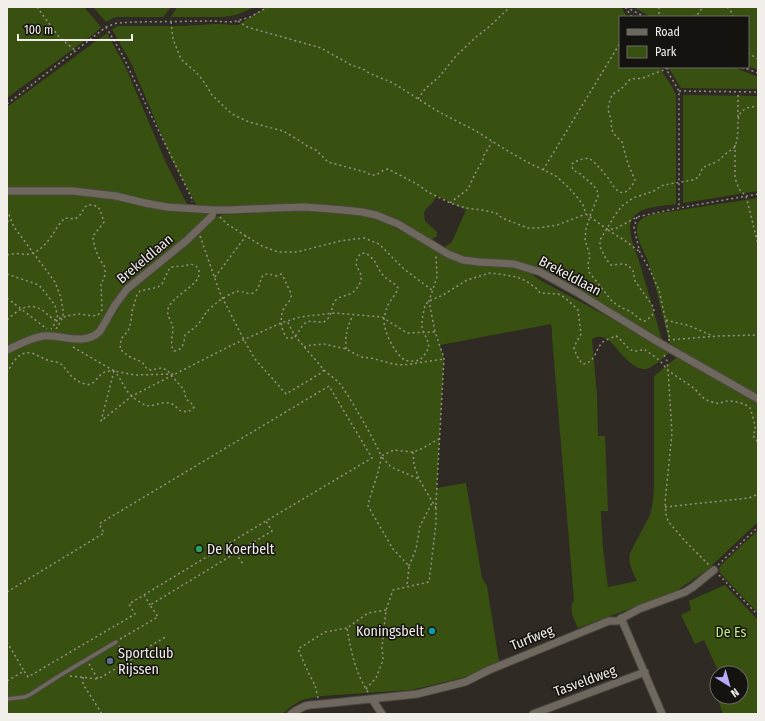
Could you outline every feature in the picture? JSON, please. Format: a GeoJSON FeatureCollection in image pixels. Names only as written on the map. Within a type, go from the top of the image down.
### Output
{"type":"FeatureCollection","features":[{"type":"Feature","properties":{"kind":"street","name":"Brekeldlaan"},"geometry":{"type":"LineString","coordinates":[[7,191],[73,191],[116,196],[152,204],[213,210],[305,207],[362,212],[376,215],[398,224],[436,248],[463,260],[514,264],[540,272],[758,399]]}},
{"type":"Feature","properties":{"kind":"street","name":"Brekeldlaan"},"geometry":{"type":"LineString","coordinates":[[7,350],[43,336],[84,339],[90,338],[97,334],[127,289],[175,251],[212,216],[213,210]]}},
{"type":"Feature","properties":{"kind":"street","name":"Turfweg"},"geometry":{"type":"LineString","coordinates":[[291,714],[305,706],[416,694],[465,682],[489,670],[609,621],[621,618],[639,609],[685,592],[693,588],[714,570]]}},
{"type":"Feature","properties":{"kind":"street"},"geometry":{"type":"LineString","coordinates":[[621,618],[662,714]]}},
{"type":"Feature","properties":{"kind":"street","name":"Tasveldweg"},"geometry":{"type":"LineString","coordinates":[[533,714],[645,672]]}},
{"type":"Feature","properties":{"kind":"street"},"geometry":{"type":"LineString","coordinates":[[372,699],[382,714]]}},
{"type":"Feature","properties":{"kind":"lane"},"geometry":{"type":"LineString","coordinates":[[7,699],[25,697],[116,642]]}},
{"type":"Feature","properties":{"kind":"path"},"geometry":{"type":"LineString","coordinates":[[37,7],[59,37],[76,51]]}},
{"type":"Feature","properties":{"kind":"path"},"geometry":{"type":"LineString","coordinates":[[7,104],[106,27],[117,23],[233,22],[250,17],[268,7]]}},
{"type":"Feature","properties":{"kind":"path"},"geometry":{"type":"LineString","coordinates":[[418,99],[425,89],[439,77],[456,56],[510,7]]}},
{"type":"Feature","properties":{"kind":"path"},"geometry":{"type":"LineString","coordinates":[[626,7],[643,16]]}},
{"type":"Feature","properties":{"kind":"path"},"geometry":{"type":"LineString","coordinates":[[626,7],[631,16]]}},
{"type":"Feature","properties":{"kind":"path"},"geometry":{"type":"LineString","coordinates":[[695,16],[703,7]]}},
{"type":"Feature","properties":{"kind":"path"},"geometry":{"type":"LineString","coordinates":[[727,7],[732,13],[732,16]]}},
{"type":"Feature","properties":{"kind":"path"},"geometry":{"type":"LineString","coordinates":[[238,21],[247,27],[321,48],[351,65],[393,83],[439,112],[476,131],[529,163],[556,176],[568,187],[583,206],[586,214],[640,253]]}},
{"type":"Feature","properties":{"kind":"path"},"geometry":{"type":"LineString","coordinates":[[171,22],[172,39],[181,59],[206,84],[212,94],[232,114],[249,122],[283,131],[316,150],[328,162],[371,175],[376,175],[388,169],[418,184],[428,192],[450,203],[466,208],[496,213],[502,218],[528,228],[557,225],[586,214]]}},
{"type":"Feature","properties":{"kind":"path"},"geometry":{"type":"LineString","coordinates":[[106,27],[122,54],[192,199],[192,208]]}},
{"type":"Feature","properties":{"kind":"path"},"geometry":{"type":"LineString","coordinates":[[543,170],[619,45]]}},
{"type":"Feature","properties":{"kind":"path"},"geometry":{"type":"LineString","coordinates":[[749,54],[758,59]]}},
{"type":"Feature","properties":{"kind":"path"},"geometry":{"type":"LineString","coordinates":[[679,208],[679,182],[679,92],[666,68],[642,78],[631,79],[623,88],[613,93],[610,98],[608,111],[613,123],[611,128],[614,134],[622,142],[628,164],[636,180],[628,191],[619,192],[589,158],[576,161],[572,164],[572,167],[593,185],[597,190],[598,196],[586,230],[585,240],[590,256],[588,264],[589,272],[611,300],[617,305],[630,311],[641,320],[645,321],[652,316],[654,308],[635,281],[633,271],[628,265],[611,265],[606,259],[599,244],[600,240],[622,206],[633,198],[654,191],[661,186],[679,182],[697,179],[705,166],[722,158],[735,145]]}},
{"type":"Feature","properties":{"kind":"path"},"geometry":{"type":"LineString","coordinates":[[745,68],[758,73]]}},
{"type":"Feature","properties":{"kind":"path"},"geometry":{"type":"LineString","coordinates":[[679,92],[758,92]]}},
{"type":"Feature","properties":{"kind":"path"},"geometry":{"type":"LineString","coordinates":[[738,92],[738,129],[735,145],[735,178],[739,189],[746,196],[758,244]]}},
{"type":"Feature","properties":{"kind":"path"},"geometry":{"type":"LineString","coordinates":[[738,117],[745,108],[758,106]]}},
{"type":"Feature","properties":{"kind":"path"},"geometry":{"type":"LineString","coordinates":[[450,203],[468,188],[492,142]]}},
{"type":"Feature","properties":{"kind":"path"},"geometry":{"type":"LineString","coordinates":[[607,229],[615,228],[637,217],[758,194]]}},
{"type":"Feature","properties":{"kind":"path"},"geometry":{"type":"LineString","coordinates":[[7,255],[22,253],[26,255],[33,253],[47,243],[65,218],[75,219],[88,205],[98,207],[100,210],[104,222],[94,234],[93,240],[100,260],[104,265],[105,271],[101,285],[102,310],[98,315],[94,316],[80,314],[55,320],[41,309],[29,306],[21,309],[7,320]]}},
{"type":"Feature","properties":{"kind":"path"},"geometry":{"type":"LineString","coordinates":[[7,210],[14,227],[55,282],[61,298],[63,310],[63,317],[55,330]]}},
{"type":"Feature","properties":{"kind":"path"},"geometry":{"type":"LineString","coordinates":[[213,210],[226,224],[262,246],[278,252],[297,252],[340,241],[364,238],[379,244],[404,268],[433,290]]}},
{"type":"Feature","properties":{"kind":"path"},"geometry":{"type":"LineString","coordinates":[[637,217],[634,228],[640,253],[659,290],[670,340]]}},
{"type":"Feature","properties":{"kind":"path"},"geometry":{"type":"LineString","coordinates":[[7,222],[11,220]]}},
{"type":"Feature","properties":{"kind":"path"},"geometry":{"type":"LineString","coordinates":[[198,229],[223,299],[244,340],[255,359],[286,394],[324,370]]}},
{"type":"Feature","properties":{"kind":"path"},"geometry":{"type":"LineString","coordinates":[[215,277],[246,236]]}},
{"type":"Feature","properties":{"kind":"path"},"geometry":{"type":"LineString","coordinates":[[114,371],[119,376],[127,392],[145,405],[149,406],[166,402],[173,404],[179,411],[183,412],[192,410],[194,407],[184,395],[184,390],[167,370],[161,368],[151,370],[147,369],[142,362],[128,356],[120,349],[120,339],[128,331],[137,295],[140,291],[158,287],[162,284],[171,267],[191,264],[196,266],[200,272],[199,277],[191,286],[173,300],[168,309],[167,313],[173,328],[172,346],[174,351],[179,351],[185,341],[185,335],[200,322],[212,306],[238,290],[250,294],[254,292],[259,287],[261,278],[264,274],[268,273],[276,276],[281,274],[290,291],[290,300],[283,310],[281,323],[284,335],[287,338],[290,339],[295,336],[307,322],[324,322],[329,317],[332,305],[337,299],[349,295],[358,288],[361,275],[356,268],[356,263],[359,255],[362,253],[366,253],[374,260],[380,274],[398,288],[388,306],[384,318],[385,332],[398,354],[405,360],[413,362],[420,360],[426,354],[429,347],[422,327],[422,320],[425,305],[429,301],[437,277],[436,248]]}},
{"type":"Feature","properties":{"kind":"path"},"geometry":{"type":"LineString","coordinates":[[7,274],[39,284],[55,304],[58,319],[49,331]]}},
{"type":"Feature","properties":{"kind":"path"},"geometry":{"type":"LineString","coordinates":[[429,301],[443,295],[467,280],[490,274],[517,277],[526,281],[542,294],[558,294],[564,297],[578,310],[581,334],[575,344],[574,349],[579,360],[583,364],[588,364],[592,360],[604,341],[616,336],[620,338],[629,350],[638,351],[644,349],[661,362],[668,370],[706,399],[720,404],[726,401],[732,401],[750,408],[755,426],[753,435],[758,442]]}},
{"type":"Feature","properties":{"kind":"path"},"geometry":{"type":"LineString","coordinates":[[347,628],[351,653],[359,676],[366,689],[376,678],[382,663],[386,610],[393,590],[430,582],[436,523],[444,359],[435,332],[429,301]]}},
{"type":"Feature","properties":{"kind":"path"},"geometry":{"type":"LineString","coordinates":[[114,371],[101,421],[132,396],[244,340],[281,323],[300,317],[330,313],[382,317],[407,333],[435,332]]}},
{"type":"Feature","properties":{"kind":"path"},"geometry":{"type":"LineString","coordinates":[[346,349],[346,336],[349,323],[354,314]]}},
{"type":"Feature","properties":{"kind":"path"},"geometry":{"type":"LineString","coordinates":[[666,320],[690,326],[714,336]]}},
{"type":"Feature","properties":{"kind":"path"},"geometry":{"type":"LineString","coordinates":[[287,321],[295,336],[304,347],[324,370],[341,385],[367,427],[382,456],[391,466],[419,479]]}},
{"type":"Feature","properties":{"kind":"path"},"geometry":{"type":"LineString","coordinates":[[658,342],[714,336],[758,335]]}},
{"type":"Feature","properties":{"kind":"path"},"geometry":{"type":"LineString","coordinates":[[304,347],[324,344],[346,349],[361,357],[404,365],[444,359]]}},
{"type":"Feature","properties":{"kind":"path"},"geometry":{"type":"LineString","coordinates":[[7,372],[11,364],[17,358],[23,353],[30,352],[61,364],[73,377],[89,385],[104,372],[114,371],[135,375],[176,374]]}},
{"type":"Feature","properties":{"kind":"path"},"geometry":{"type":"LineString","coordinates":[[664,354],[667,361],[668,370],[672,433],[665,502],[668,521],[684,540],[758,615]]}},
{"type":"Feature","properties":{"kind":"path"},"geometry":{"type":"LineString","coordinates":[[7,592],[104,533],[99,524],[329,386],[372,458],[129,604],[135,614],[28,678],[7,642]]}},
{"type":"Feature","properties":{"kind":"path"},"geometry":{"type":"LineString","coordinates":[[409,566],[392,549],[368,506],[370,495],[382,456],[394,450],[413,452],[439,439]]}},
{"type":"Feature","properties":{"kind":"path"},"geometry":{"type":"LineString","coordinates":[[413,452],[414,465],[419,479],[436,508]]}},
{"type":"Feature","properties":{"kind":"path"},"geometry":{"type":"LineString","coordinates":[[665,507],[749,498],[758,494]]}},
{"type":"Feature","properties":{"kind":"path"},"geometry":{"type":"LineString","coordinates":[[406,587],[409,566],[416,549],[420,526],[432,503]]}},
{"type":"Feature","properties":{"kind":"path"},"geometry":{"type":"LineString","coordinates":[[150,604],[272,531],[266,521]]}},
{"type":"Feature","properties":{"kind":"path"},"geometry":{"type":"LineString","coordinates":[[714,570],[758,527]]}},
{"type":"Feature","properties":{"kind":"path"},"geometry":{"type":"LineString","coordinates":[[236,553],[244,566]]}},
{"type":"Feature","properties":{"kind":"path"},"geometry":{"type":"LineString","coordinates":[[124,655],[116,642],[158,617],[144,595]]}},
{"type":"Feature","properties":{"kind":"path"},"geometry":{"type":"LineString","coordinates":[[320,704],[315,685],[298,649],[325,632],[347,628],[368,613],[386,610]]}},
{"type":"Feature","properties":{"kind":"path"},"geometry":{"type":"LineString","coordinates":[[59,676],[98,678],[148,650],[150,646],[168,636]]}},
{"type":"Feature","properties":{"kind":"path"},"geometry":{"type":"LineString","coordinates":[[86,659],[98,678]]}},
{"type":"Feature","properties":{"kind":"path"},"geometry":{"type":"LineString","coordinates":[[7,681],[24,671]]}},
{"type":"Feature","properties":{"kind":"path"},"geometry":{"type":"LineString","coordinates":[[83,677],[83,684],[102,714]]}},
{"type":"Feature","properties":{"kind":"green space"},"geometry":{"type":"Polygon","coordinates":[[[7,7],[84,7],[101,27],[7,98],[7,7]]]}},
{"type":"Feature","properties":{"kind":"green space"},"geometry":{"type":"Polygon","coordinates":[[[93,7],[171,7],[163,17],[118,17],[106,22],[93,7]]]}},
{"type":"Feature","properties":{"kind":"green space"},"geometry":{"type":"Polygon","coordinates":[[[177,7],[252,8],[235,15],[223,17],[171,17],[177,7]]]}},
{"type":"Feature","properties":{"kind":"green space"},"geometry":{"type":"Polygon","coordinates":[[[266,7],[622,8],[626,16],[619,16],[619,68],[660,68],[676,95],[676,204],[654,207],[639,212],[633,218],[630,228],[632,240],[662,340],[537,268],[519,262],[461,256],[443,248],[452,242],[466,210],[437,196],[424,213],[425,221],[437,232],[437,236],[429,241],[394,218],[384,214],[352,208],[314,205],[275,205],[198,208],[172,160],[132,65],[112,29],[118,26],[238,25],[266,7]]]}},
{"type":"Feature","properties":{"kind":"green space"},"geometry":{"type":"Polygon","coordinates":[[[633,7],[758,7],[758,70],[749,66],[749,16],[649,16],[633,7]]]}},
{"type":"Feature","properties":{"kind":"green space"},"geometry":{"type":"Polygon","coordinates":[[[107,33],[126,68],[166,163],[188,206],[85,189],[7,188],[7,107],[107,33]]]}},
{"type":"Feature","properties":{"kind":"green space"},"geometry":{"type":"Polygon","coordinates":[[[669,68],[736,68],[758,77],[758,89],[681,88],[669,68]]]}},
{"type":"Feature","properties":{"kind":"green space"},"geometry":{"type":"Polygon","coordinates":[[[683,95],[758,96],[758,191],[683,203],[683,95]]]}},
{"type":"Feature","properties":{"kind":"green space"},"geometry":{"type":"Polygon","coordinates":[[[60,192],[106,198],[159,208],[208,212],[210,214],[167,255],[134,278],[123,290],[99,328],[93,334],[75,337],[55,332],[47,332],[31,335],[7,347],[7,193],[60,192]]]}},
{"type":"Feature","properties":{"kind":"green space"},"geometry":{"type":"Polygon","coordinates":[[[758,198],[758,395],[670,345],[649,264],[637,235],[637,226],[641,219],[654,214],[758,198]]]}},
{"type":"Feature","properties":{"kind":"green space"},"geometry":{"type":"Polygon","coordinates":[[[308,210],[351,214],[374,218],[452,259],[468,264],[513,267],[528,271],[538,279],[603,314],[669,353],[652,367],[642,369],[634,366],[627,360],[606,338],[597,337],[592,339],[597,395],[598,436],[605,436],[608,511],[601,511],[601,515],[603,549],[608,587],[637,581],[630,564],[630,553],[650,515],[654,491],[654,376],[677,357],[758,403],[758,522],[707,570],[676,591],[578,628],[573,618],[572,610],[572,603],[574,600],[551,324],[440,345],[444,358],[437,488],[466,483],[482,578],[487,586],[499,662],[462,678],[411,690],[321,696],[302,700],[282,714],[7,714],[7,352],[30,343],[47,339],[83,342],[92,341],[105,330],[131,289],[171,258],[213,218],[222,215],[308,210]]]}},
{"type":"Feature","properties":{"kind":"green space"},"geometry":{"type":"Polygon","coordinates":[[[758,530],[758,613],[720,573],[719,570],[721,565],[758,530]]]}},
{"type":"Feature","properties":{"kind":"green space","name":"De Es"},"geometry":{"type":"Polygon","coordinates":[[[725,585],[758,620],[758,714],[723,714],[720,705],[749,705],[749,665],[715,665],[704,640],[695,644],[681,615],[691,610],[689,601],[725,585]]]}},
{"type":"Feature","properties":{"kind":"place","name":"De Koerbelt"},"geometry":{"type":"Point","coordinates":[199,549]}},
{"type":"Feature","properties":{"kind":"place","name":"Koningsbelt"},"geometry":{"type":"Point","coordinates":[432,631]}},
{"type":"Feature","properties":{"kind":"place","name":"Sportclub Rijssen"},"geometry":{"type":"Point","coordinates":[110,661]}}]}
